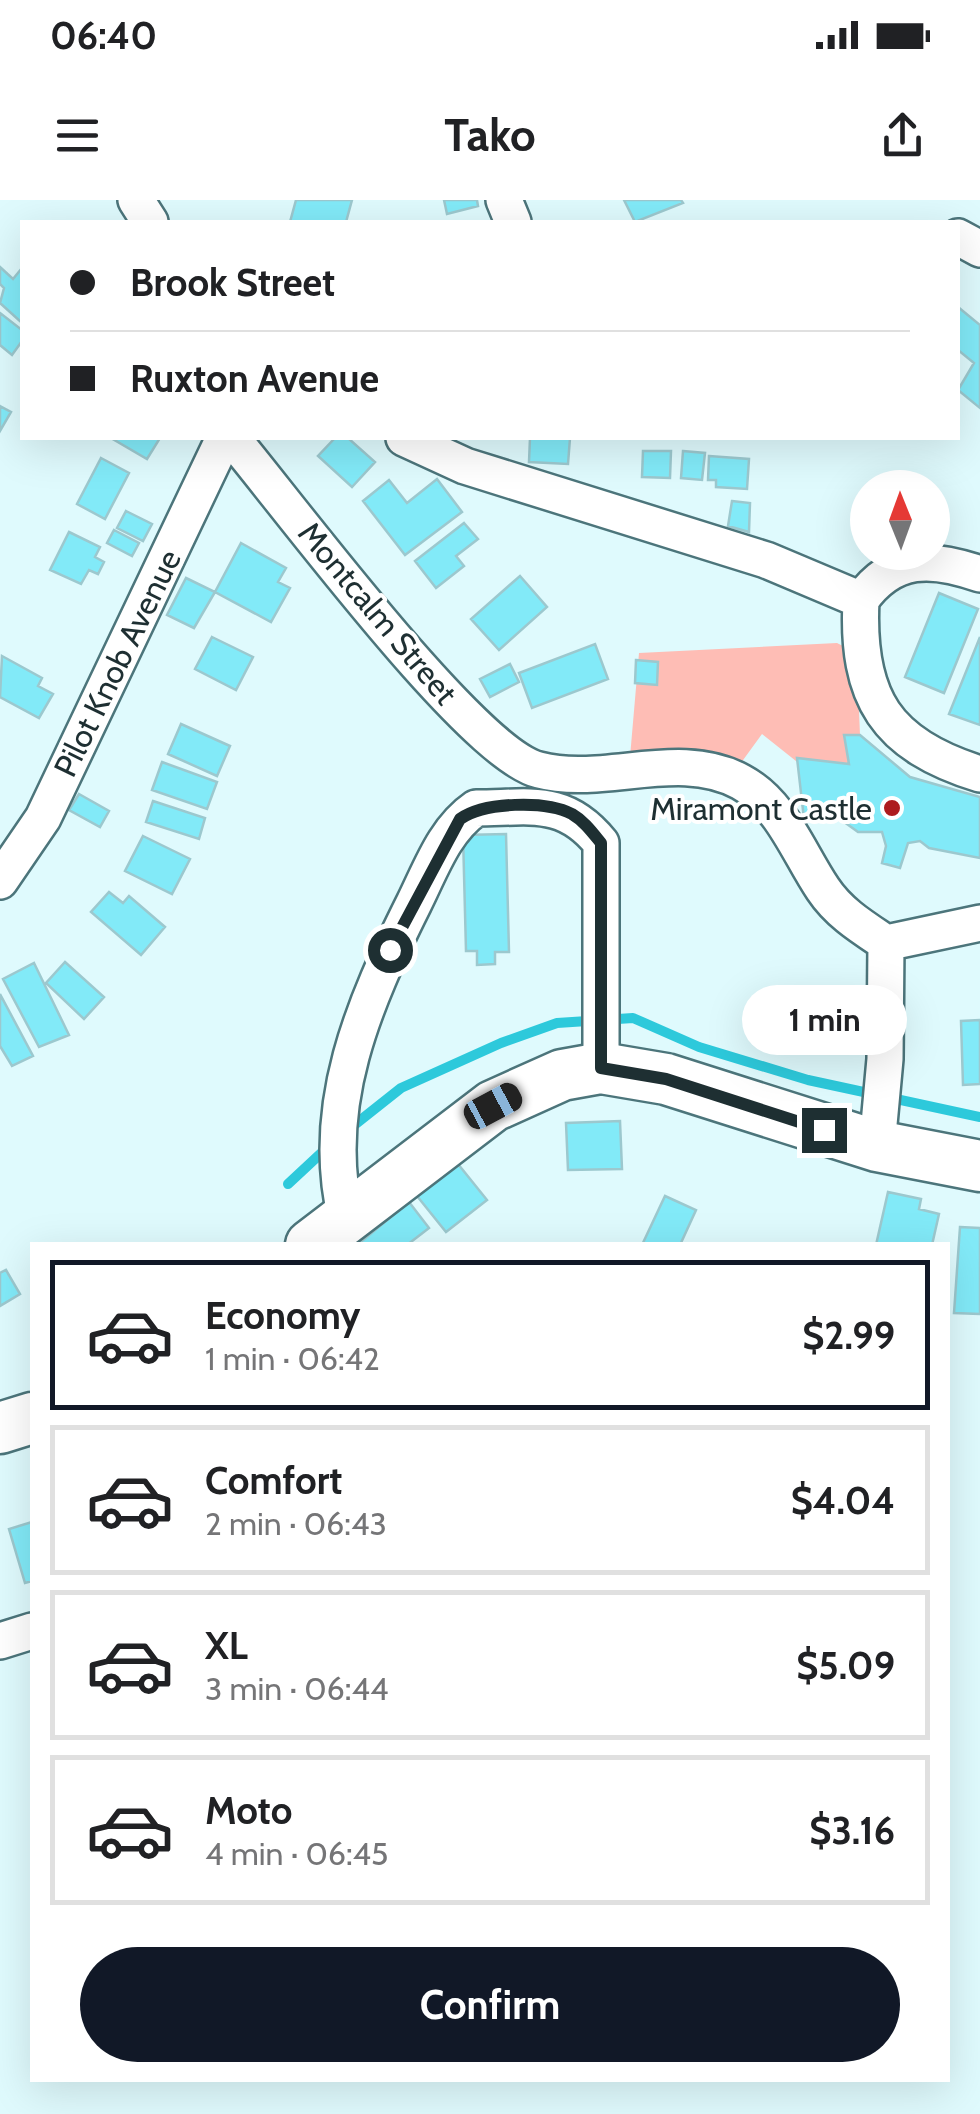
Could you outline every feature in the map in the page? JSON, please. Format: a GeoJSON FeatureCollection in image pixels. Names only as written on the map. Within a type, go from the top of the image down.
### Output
{"type":"FeatureCollection","features":[{"type":"Feature","properties":{"kind":"street","name":"Pilot Knob Avenue"},"geometry":{"type":"LineString","coordinates":[[0,882],[43,818],[223,440]]}},
{"type":"Feature","properties":{"kind":"street","name":"Montcalm Street"},"geometry":{"type":"LineString","coordinates":[[234,440],[438,687],[503,754],[539,770],[568,775],[692,768],[740,781],[762,796],[791,833],[824,891],[845,915],[886,943]]}},
{"type":"Feature","properties":{"kind":"street"},"geometry":{"type":"LineString","coordinates":[[408,440],[465,466],[766,560],[861,600]]}},
{"type":"Feature","properties":{"kind":"street"},"geometry":{"type":"LineString","coordinates":[[980,574],[942,563],[908,562],[874,582],[861,600],[864,667],[888,722],[914,748],[980,774]]}},
{"type":"Feature","properties":{"kind":"street"},"geometry":{"type":"LineString","coordinates":[[328,1232],[338,1114],[364,1004],[447,837],[460,819],[476,808],[554,808],[573,815],[601,843],[601,1053]]}},
{"type":"Feature","properties":{"kind":"street"},"geometry":{"type":"LineString","coordinates":[[878,1130],[884,1076],[886,943],[980,923]]}},
{"type":"Feature","properties":{"kind":"street"},"geometry":{"type":"LineString","coordinates":[[601,1053],[666,1079],[878,1130],[980,1166]]}},
{"type":"Feature","properties":{"kind":"street"},"geometry":{"type":"LineString","coordinates":[[328,1232],[493,1106],[601,1053]]}},
{"type":"Feature","properties":{"kind":"street"},"geometry":{"type":"LineString","coordinates":[[0,1428],[30,1419]]}},
{"type":"Feature","properties":{"kind":"street"},"geometry":{"type":"LineString","coordinates":[[0,1642],[30,1633]]}},
{"type":"Feature","properties":{"kind":"shaded area"},"geometry":{"type":"Polygon","coordinates":[[[837,643],[847,648],[857,691],[860,735],[844,736],[849,764],[801,765],[762,734],[738,767],[630,757],[639,653],[837,643]]]}},
{"type":"Feature","properties":{"kind":"building"},"geometry":{"type":"Polygon","coordinates":[[[296,200],[352,200],[347,220],[291,220],[296,200]]]}},
{"type":"Feature","properties":{"kind":"building"},"geometry":{"type":"Polygon","coordinates":[[[444,200],[477,200],[478,206],[447,214],[444,200]]]}},
{"type":"Feature","properties":{"kind":"building"},"geometry":{"type":"Polygon","coordinates":[[[624,200],[683,203],[640,220],[634,220],[624,200]]]}},
{"type":"Feature","properties":{"kind":"building"},"geometry":{"type":"Polygon","coordinates":[[[0,267],[13,279],[20,270],[20,321],[0,303],[4,288],[0,284],[0,267]]]}},
{"type":"Feature","properties":{"kind":"building"},"geometry":{"type":"Polygon","coordinates":[[[960,309],[980,325],[980,408],[960,392],[974,363],[960,352],[960,309]]]}},
{"type":"Feature","properties":{"kind":"building"},"geometry":{"type":"Polygon","coordinates":[[[0,313],[20,328],[20,344],[12,355],[0,345],[0,313]]]}},
{"type":"Feature","properties":{"kind":"building"},"geometry":{"type":"Polygon","coordinates":[[[0,406],[11,412],[0,431],[0,406]]]}},
{"type":"Feature","properties":{"kind":"building"},"geometry":{"type":"Polygon","coordinates":[[[114,440],[159,440],[147,459],[114,440]]]}},
{"type":"Feature","properties":{"kind":"building"},"geometry":{"type":"Polygon","coordinates":[[[333,440],[350,440],[375,462],[352,487],[318,456],[333,440]]]}},
{"type":"Feature","properties":{"kind":"building"},"geometry":{"type":"Polygon","coordinates":[[[530,440],[570,440],[568,464],[529,462],[530,440]]]}},
{"type":"Feature","properties":{"kind":"building"},"geometry":{"type":"Polygon","coordinates":[[[643,451],[671,451],[670,478],[642,477],[643,451]]]}},
{"type":"Feature","properties":{"kind":"building"},"geometry":{"type":"Polygon","coordinates":[[[683,451],[705,453],[702,480],[681,478],[683,451]]]}},
{"type":"Feature","properties":{"kind":"building"},"geometry":{"type":"Polygon","coordinates":[[[709,456],[749,459],[747,489],[716,487],[716,480],[708,480],[709,456]]]}},
{"type":"Feature","properties":{"kind":"building"},"geometry":{"type":"Polygon","coordinates":[[[101,458],[129,473],[105,519],[77,504],[101,458]]]}},
{"type":"Feature","properties":{"kind":"building"},"geometry":{"type":"Polygon","coordinates":[[[437,479],[462,512],[405,555],[363,501],[389,480],[407,503],[437,479]]]}},
{"type":"Feature","properties":{"kind":"building"},"geometry":{"type":"Polygon","coordinates":[[[732,501],[750,503],[749,532],[728,526],[732,501]]]}},
{"type":"Feature","properties":{"kind":"building"},"geometry":{"type":"Polygon","coordinates":[[[126,511],[152,524],[143,541],[117,528],[126,511]]]}},
{"type":"Feature","properties":{"kind":"building"},"geometry":{"type":"Polygon","coordinates":[[[464,523],[478,539],[456,556],[464,566],[436,588],[415,561],[464,523]]]}},
{"type":"Feature","properties":{"kind":"building"},"geometry":{"type":"Polygon","coordinates":[[[114,530],[139,543],[132,556],[107,543],[114,530]]]}},
{"type":"Feature","properties":{"kind":"building"},"geometry":{"type":"Polygon","coordinates":[[[69,532],[100,547],[95,557],[104,562],[98,574],[89,570],[81,584],[50,570],[69,532]]]}},
{"type":"Feature","properties":{"kind":"building"},"geometry":{"type":"Polygon","coordinates":[[[241,543],[286,568],[278,582],[290,588],[271,622],[215,592],[241,543]]]}},
{"type":"Feature","properties":{"kind":"building"},"geometry":{"type":"Polygon","coordinates":[[[520,576],[547,607],[499,650],[471,619],[520,576]]]}},
{"type":"Feature","properties":{"kind":"building"},"geometry":{"type":"Polygon","coordinates":[[[186,578],[215,592],[194,628],[167,615],[186,578]]]}},
{"type":"Feature","properties":{"kind":"building"},"geometry":{"type":"Polygon","coordinates":[[[939,593],[978,609],[944,693],[905,677],[939,593]]]}},
{"type":"Feature","properties":{"kind":"building"},"geometry":{"type":"Polygon","coordinates":[[[212,637],[253,657],[236,690],[195,669],[212,637]]]}},
{"type":"Feature","properties":{"kind":"building"},"geometry":{"type":"Polygon","coordinates":[[[980,637],[980,725],[949,714],[980,637]]]}},
{"type":"Feature","properties":{"kind":"building"},"geometry":{"type":"Polygon","coordinates":[[[595,644],[608,679],[532,708],[519,673],[595,644]]]}},
{"type":"Feature","properties":{"kind":"building"},"geometry":{"type":"Polygon","coordinates":[[[2,656],[42,678],[38,686],[53,694],[39,718],[0,697],[2,656]]]}},
{"type":"Feature","properties":{"kind":"building"},"geometry":{"type":"Polygon","coordinates":[[[636,660],[658,662],[657,685],[635,683],[636,660]]]}},
{"type":"Feature","properties":{"kind":"building"},"geometry":{"type":"Polygon","coordinates":[[[510,664],[519,682],[490,697],[480,679],[510,664]]]}},
{"type":"Feature","properties":{"kind":"building"},"geometry":{"type":"Polygon","coordinates":[[[181,724],[230,746],[217,776],[168,754],[181,724]]]}},
{"type":"Feature","properties":{"kind":"building","name":"Miramont Castle"},"geometry":{"type":"Polygon","coordinates":[[[844,735],[860,735],[910,777],[980,797],[980,858],[929,848],[920,841],[908,843],[900,868],[882,863],[886,846],[882,832],[858,832],[840,819],[804,819],[797,758],[849,764],[844,735]]]}},
{"type":"Feature","properties":{"kind":"building"},"geometry":{"type":"Polygon","coordinates":[[[162,762],[217,782],[207,809],[152,790],[162,762]]]}},
{"type":"Feature","properties":{"kind":"building"},"geometry":{"type":"Polygon","coordinates":[[[79,794],[109,811],[100,827],[69,810],[79,794]]]}},
{"type":"Feature","properties":{"kind":"building"},"geometry":{"type":"Polygon","coordinates":[[[153,801],[205,818],[199,839],[146,822],[153,801]]]}},
{"type":"Feature","properties":{"kind":"building"},"geometry":{"type":"Polygon","coordinates":[[[506,834],[509,952],[495,952],[495,964],[477,965],[477,951],[466,951],[463,835],[506,834]]]}},
{"type":"Feature","properties":{"kind":"building"},"geometry":{"type":"Polygon","coordinates":[[[143,836],[190,859],[172,894],[125,871],[143,836]]]}},
{"type":"Feature","properties":{"kind":"building"},"geometry":{"type":"Polygon","coordinates":[[[109,892],[123,903],[129,896],[165,927],[141,955],[91,912],[109,892]]]}},
{"type":"Feature","properties":{"kind":"building"},"geometry":{"type":"Polygon","coordinates":[[[65,962],[104,997],[84,1019],[46,983],[65,962]]]}},
{"type":"Feature","properties":{"kind":"building"},"geometry":{"type":"Polygon","coordinates":[[[34,963],[69,1035],[39,1047],[3,979],[34,963]]]}},
{"type":"Feature","properties":{"kind":"building"},"geometry":{"type":"Polygon","coordinates":[[[0,994],[33,1056],[12,1066],[0,1046],[0,994]]]}},
{"type":"Feature","properties":{"kind":"building"},"geometry":{"type":"Polygon","coordinates":[[[980,1020],[980,1084],[963,1085],[961,1021],[980,1020]]]}},
{"type":"Feature","properties":{"kind":"building"},"geometry":{"type":"Polygon","coordinates":[[[620,1121],[622,1169],[568,1170],[566,1123],[620,1121]]]}},
{"type":"Feature","properties":{"kind":"building"},"geometry":{"type":"Polygon","coordinates":[[[458,1164],[487,1200],[446,1232],[417,1196],[458,1164]]]}},
{"type":"Feature","properties":{"kind":"building"},"geometry":{"type":"Polygon","coordinates":[[[888,1192],[921,1199],[919,1209],[939,1214],[933,1242],[877,1242],[888,1192]]]}},
{"type":"Feature","properties":{"kind":"building"},"geometry":{"type":"Polygon","coordinates":[[[665,1196],[696,1210],[681,1242],[643,1242],[665,1196]]]}},
{"type":"Feature","properties":{"kind":"building"},"geometry":{"type":"Polygon","coordinates":[[[409,1202],[429,1228],[411,1242],[361,1242],[409,1202]]]}},
{"type":"Feature","properties":{"kind":"building"},"geometry":{"type":"Polygon","coordinates":[[[960,1227],[980,1228],[980,1314],[954,1313],[960,1227]]]}},
{"type":"Feature","properties":{"kind":"building"},"geometry":{"type":"Polygon","coordinates":[[[6,1270],[20,1294],[0,1306],[0,1273],[6,1270]]]}},
{"type":"Feature","properties":{"kind":"building"},"geometry":{"type":"Polygon","coordinates":[[[30,1523],[30,1582],[25,1583],[9,1529],[30,1523]]]}},
{"type":"Feature","properties":{"kind":"waterway"},"geometry":{"type":"LineString","coordinates":[[348,1130],[401,1088],[501,1043],[557,1023],[633,1018],[699,1047],[808,1080],[980,1117]]}},
{"type":"Feature","properties":{"kind":"waterway"},"geometry":{"type":"LineString","coordinates":[[288,1184],[331,1144]]}},
{"type":"Feature","properties":{"kind":"place","name":"Miramont Castle"},"geometry":{"type":"Point","coordinates":[892,808]}},
{"type":"Feature","properties":{"kind":"route"},"geometry":{"type":"LineString","coordinates":[[390,950],[460,819],[476,808],[554,808],[573,815],[601,843],[601,1068],[666,1079],[824,1130]]}}]}
